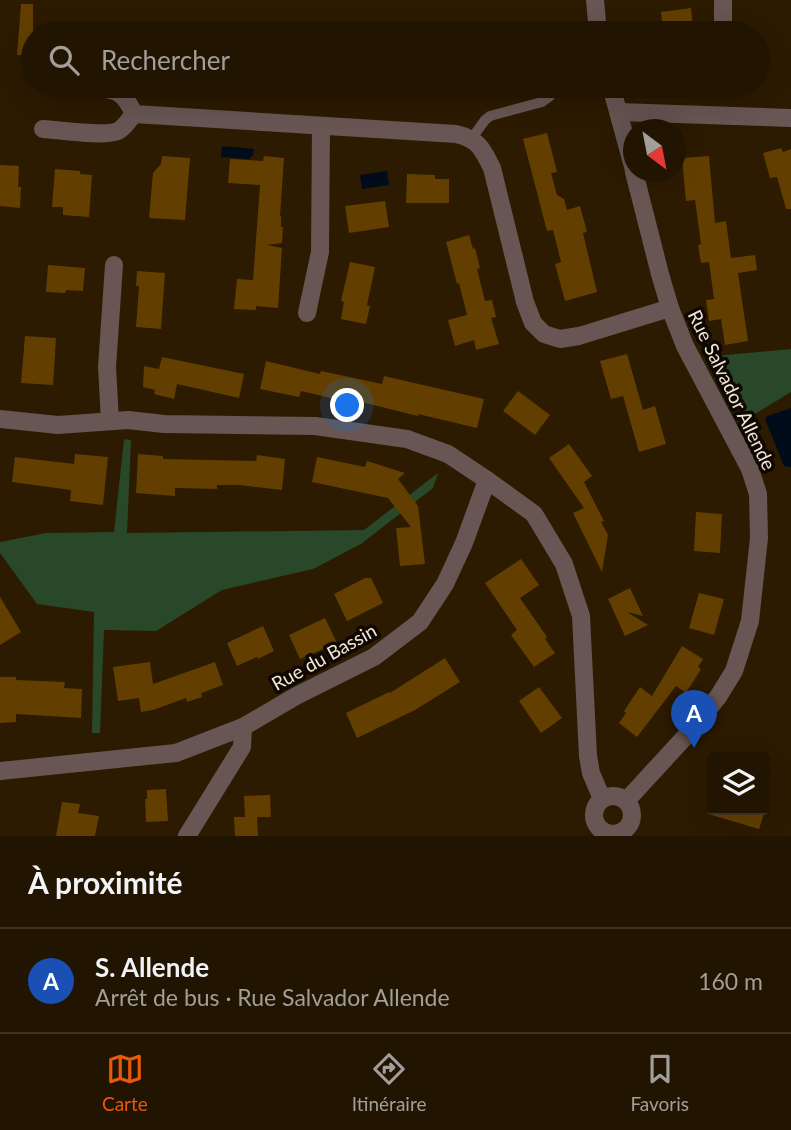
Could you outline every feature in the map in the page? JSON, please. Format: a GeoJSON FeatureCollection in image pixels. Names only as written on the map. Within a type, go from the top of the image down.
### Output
{"type":"FeatureCollection","features":[{"type":"Feature","properties":{"kind":"street"},"geometry":{"type":"LineString","coordinates":[[595,0],[597,21]]}},
{"type":"Feature","properties":{"kind":"street"},"geometry":{"type":"LineString","coordinates":[[723,0],[723,21]]}},
{"type":"Feature","properties":{"kind":"street"},"geometry":{"type":"LineString","coordinates":[[124,98],[134,114]]}},
{"type":"Feature","properties":{"kind":"street","name":"Rue Salvador Allende"},"geometry":{"type":"LineString","coordinates":[[615,98],[623,128]]}},
{"type":"Feature","properties":{"kind":"street"},"geometry":{"type":"LineString","coordinates":[[619,112],[791,118]]}},
{"type":"Feature","properties":{"kind":"street"},"geometry":{"type":"LineString","coordinates":[[134,114],[456,134],[472,138],[484,152],[492,168],[525,302],[533,323],[544,334],[560,339],[579,336],[670,308]]}},
{"type":"Feature","properties":{"kind":"street"},"geometry":{"type":"LineString","coordinates":[[43,129],[107,133],[117,131],[134,114]]}},
{"type":"Feature","properties":{"kind":"street"},"geometry":{"type":"LineString","coordinates":[[307,313],[320,252],[321,126]]}},
{"type":"Feature","properties":{"kind":"street","name":"Rue Salvador Allende"},"geometry":{"type":"LineString","coordinates":[[626,800],[710,707],[734,671],[750,621],[759,538],[758,494],[750,469],[685,346],[670,308],[637,182]]}},
{"type":"Feature","properties":{"kind":"street"},"geometry":{"type":"LineString","coordinates":[[110,421],[107,367],[114,265]]}},
{"type":"Feature","properties":{"kind":"street"},"geometry":{"type":"LineString","coordinates":[[0,419],[58,425],[128,420],[164,424],[315,426],[407,439],[448,454],[534,514],[564,564],[581,616],[588,756],[591,773],[602,799]]}},
{"type":"Feature","properties":{"kind":"street","name":"Rue du Bassin"},"geometry":{"type":"LineString","coordinates":[[0,771],[176,753],[243,727],[296,696],[374,657],[420,622],[445,584],[464,543],[487,480]]}},
{"type":"Feature","properties":{"kind":"street"},"geometry":{"type":"LineString","coordinates":[[187,836],[242,747],[243,727]]}},
{"type":"Feature","properties":{"kind":"street"},"geometry":{"type":"LineString","coordinates":[[610,795],[626,800],[633,810],[629,833],[611,835],[593,832],[595,807],[602,799],[610,795]]}},
{"type":"Feature","properties":{"kind":"lane"},"geometry":{"type":"LineString","coordinates":[[472,138],[490,116],[542,102],[548,98]]}},
{"type":"Feature","properties":{"kind":"green space"},"geometry":{"type":"Polygon","coordinates":[[[791,349],[791,392],[745,420],[714,356],[791,349]]]}},
{"type":"Feature","properties":{"kind":"green space"},"geometry":{"type":"Polygon","coordinates":[[[124,439],[131,440],[127,533],[364,530],[438,473],[433,488],[361,544],[313,569],[222,590],[156,631],[104,630],[100,733],[92,733],[94,612],[37,604],[0,553],[0,542],[46,533],[114,532],[124,439]]]}},
{"type":"Feature","properties":{"kind":"water"},"geometry":{"type":"Polygon","coordinates":[[[222,146],[254,149],[253,155],[249,159],[221,157],[222,146]]]}},
{"type":"Feature","properties":{"kind":"water"},"geometry":{"type":"Polygon","coordinates":[[[387,171],[389,185],[362,189],[360,175],[387,171]]]}},
{"type":"Feature","properties":{"kind":"water"},"geometry":{"type":"Polygon","coordinates":[[[791,408],[791,467],[784,466],[765,419],[791,408]]]}},
{"type":"Feature","properties":{"kind":"building"},"geometry":{"type":"Polygon","coordinates":[[[21,4],[33,4],[33,21],[21,21],[21,55],[17,55],[21,4]]]}},
{"type":"Feature","properties":{"kind":"building"},"geometry":{"type":"Polygon","coordinates":[[[691,8],[692,21],[662,21],[661,12],[691,8]]]}},
{"type":"Feature","properties":{"kind":"building"},"geometry":{"type":"Polygon","coordinates":[[[547,133],[557,172],[551,173],[557,195],[564,199],[567,210],[580,206],[587,232],[583,233],[597,292],[565,301],[555,264],[561,262],[553,230],[547,231],[523,139],[547,133]]]}},
{"type":"Feature","properties":{"kind":"building"},"geometry":{"type":"Polygon","coordinates":[[[781,148],[783,152],[791,149],[791,209],[786,209],[777,177],[770,178],[763,153],[781,148]]]}},
{"type":"Feature","properties":{"kind":"building"},"geometry":{"type":"Polygon","coordinates":[[[162,156],[190,158],[185,220],[149,218],[153,173],[161,164],[162,156]]]}},
{"type":"Feature","properties":{"kind":"building"},"geometry":{"type":"Polygon","coordinates":[[[264,156],[284,158],[280,216],[283,227],[282,243],[267,245],[282,248],[278,308],[256,306],[256,310],[234,309],[237,279],[253,280],[260,185],[228,183],[230,159],[263,161],[264,156]]]}},
{"type":"Feature","properties":{"kind":"building"},"geometry":{"type":"Polygon","coordinates":[[[709,156],[715,223],[726,221],[731,258],[755,255],[757,270],[738,273],[748,341],[725,345],[721,319],[709,321],[706,300],[714,299],[709,262],[701,263],[695,200],[686,201],[686,158],[709,156]]]}},
{"type":"Feature","properties":{"kind":"building"},"geometry":{"type":"Polygon","coordinates":[[[0,165],[19,166],[20,208],[0,206],[0,165]]]}},
{"type":"Feature","properties":{"kind":"building"},"geometry":{"type":"Polygon","coordinates":[[[55,169],[92,175],[89,217],[63,215],[63,207],[52,207],[55,169]]]}},
{"type":"Feature","properties":{"kind":"building"},"geometry":{"type":"Polygon","coordinates":[[[407,174],[435,175],[435,179],[449,179],[449,203],[406,203],[407,174]]]}},
{"type":"Feature","properties":{"kind":"building"},"geometry":{"type":"Polygon","coordinates":[[[385,201],[389,227],[349,233],[345,206],[385,201]]]}},
{"type":"Feature","properties":{"kind":"building"},"geometry":{"type":"Polygon","coordinates":[[[469,235],[480,268],[477,269],[485,301],[492,300],[496,317],[491,318],[499,344],[476,350],[474,340],[455,346],[448,320],[467,315],[446,242],[469,235]]]}},
{"type":"Feature","properties":{"kind":"building"},"geometry":{"type":"Polygon","coordinates":[[[350,262],[375,267],[366,324],[341,319],[344,302],[341,301],[350,262]]]}},
{"type":"Feature","properties":{"kind":"building"},"geometry":{"type":"Polygon","coordinates":[[[48,265],[85,268],[83,291],[46,292],[48,265]]]}},
{"type":"Feature","properties":{"kind":"building"},"geometry":{"type":"Polygon","coordinates":[[[137,271],[165,273],[161,329],[136,327],[139,286],[136,286],[137,271]]]}},
{"type":"Feature","properties":{"kind":"building"},"geometry":{"type":"Polygon","coordinates":[[[25,336],[56,338],[53,385],[21,383],[25,336]]]}},
{"type":"Feature","properties":{"kind":"building"},"geometry":{"type":"Polygon","coordinates":[[[627,354],[643,410],[655,406],[666,444],[639,452],[623,396],[611,399],[600,361],[627,354]]]}},
{"type":"Feature","properties":{"kind":"building"},"geometry":{"type":"Polygon","coordinates":[[[162,357],[244,374],[239,398],[177,384],[174,399],[154,394],[155,390],[143,387],[144,366],[159,369],[162,357]]]}},
{"type":"Feature","properties":{"kind":"building"},"geometry":{"type":"Polygon","coordinates":[[[266,361],[320,374],[321,371],[382,384],[384,376],[484,399],[477,428],[353,400],[352,403],[301,391],[299,397],[260,389],[266,361]]]}},
{"type":"Feature","properties":{"kind":"building"},"geometry":{"type":"Polygon","coordinates":[[[518,391],[550,415],[535,435],[503,411],[518,391]]]}},
{"type":"Feature","properties":{"kind":"building"},"geometry":{"type":"Polygon","coordinates":[[[569,444],[592,476],[584,482],[604,521],[601,522],[608,535],[602,572],[573,513],[584,508],[549,458],[569,444]]]}},
{"type":"Feature","properties":{"kind":"building"},"geometry":{"type":"Polygon","coordinates":[[[75,454],[108,457],[103,505],[70,501],[71,490],[12,482],[15,457],[74,464],[75,454]]]}},
{"type":"Feature","properties":{"kind":"building"},"geometry":{"type":"Polygon","coordinates":[[[138,454],[163,456],[163,459],[256,461],[257,455],[285,459],[282,490],[217,485],[217,489],[175,488],[175,496],[136,493],[138,454]]]}},
{"type":"Feature","properties":{"kind":"building"},"geometry":{"type":"Polygon","coordinates":[[[317,457],[365,467],[367,461],[405,473],[398,479],[418,506],[425,564],[400,566],[396,528],[411,527],[388,498],[312,482],[317,457]]]}},
{"type":"Feature","properties":{"kind":"building"},"geometry":{"type":"Polygon","coordinates":[[[696,512],[722,514],[720,553],[694,551],[696,512]]]}},
{"type":"Feature","properties":{"kind":"building"},"geometry":{"type":"Polygon","coordinates":[[[521,559],[539,585],[520,598],[555,653],[534,667],[511,635],[517,630],[485,583],[521,559]]]}},
{"type":"Feature","properties":{"kind":"building"},"geometry":{"type":"Polygon","coordinates":[[[365,578],[371,578],[383,603],[347,621],[334,594],[365,578]]]}},
{"type":"Feature","properties":{"kind":"building"},"geometry":{"type":"Polygon","coordinates":[[[630,588],[643,616],[627,612],[648,625],[625,636],[608,599],[630,588]]]}},
{"type":"Feature","properties":{"kind":"building"},"geometry":{"type":"Polygon","coordinates":[[[699,593],[724,599],[714,635],[689,628],[699,593]]]}},
{"type":"Feature","properties":{"kind":"building"},"geometry":{"type":"Polygon","coordinates":[[[0,597],[21,632],[0,645],[0,597]]]}},
{"type":"Feature","properties":{"kind":"building"},"geometry":{"type":"Polygon","coordinates":[[[325,618],[337,643],[300,659],[289,635],[325,618]]]}},
{"type":"Feature","properties":{"kind":"building"},"geometry":{"type":"Polygon","coordinates":[[[263,626],[274,651],[237,666],[227,643],[263,626]]]}},
{"type":"Feature","properties":{"kind":"building"},"geometry":{"type":"Polygon","coordinates":[[[682,646],[703,659],[698,667],[701,669],[686,693],[676,686],[637,737],[619,723],[626,713],[624,711],[640,687],[652,696],[682,646]]]}},
{"type":"Feature","properties":{"kind":"building"},"geometry":{"type":"Polygon","coordinates":[[[445,658],[460,682],[415,710],[357,738],[346,713],[390,693],[445,658]]]}},
{"type":"Feature","properties":{"kind":"building"},"geometry":{"type":"Polygon","coordinates":[[[150,662],[153,684],[215,662],[223,685],[201,693],[202,697],[187,702],[186,698],[141,712],[139,698],[118,701],[113,667],[150,662]]]}},
{"type":"Feature","properties":{"kind":"building"},"geometry":{"type":"Polygon","coordinates":[[[0,677],[65,682],[64,688],[82,689],[81,718],[16,714],[16,722],[0,723],[0,677]]]}},
{"type":"Feature","properties":{"kind":"building"},"geometry":{"type":"Polygon","coordinates":[[[539,687],[562,718],[541,733],[519,701],[539,687]]]}},
{"type":"Feature","properties":{"kind":"building"},"geometry":{"type":"Polygon","coordinates":[[[166,789],[168,821],[146,822],[147,790],[166,789]]]}},
{"type":"Feature","properties":{"kind":"building"},"geometry":{"type":"Polygon","coordinates":[[[270,795],[271,817],[257,817],[258,836],[235,836],[234,817],[245,817],[244,796],[270,795]]]}},
{"type":"Feature","properties":{"kind":"building"},"geometry":{"type":"Polygon","coordinates":[[[62,802],[80,804],[78,813],[99,816],[95,836],[56,836],[62,802]]]}},
{"type":"Feature","properties":{"kind":"building"},"geometry":{"type":"Polygon","coordinates":[[[711,815],[763,815],[759,829],[711,815]]]}},
{"type":"Feature","properties":{"kind":"place","name":"S. Allende"},"geometry":{"type":"Point","coordinates":[694,748]}}]}
